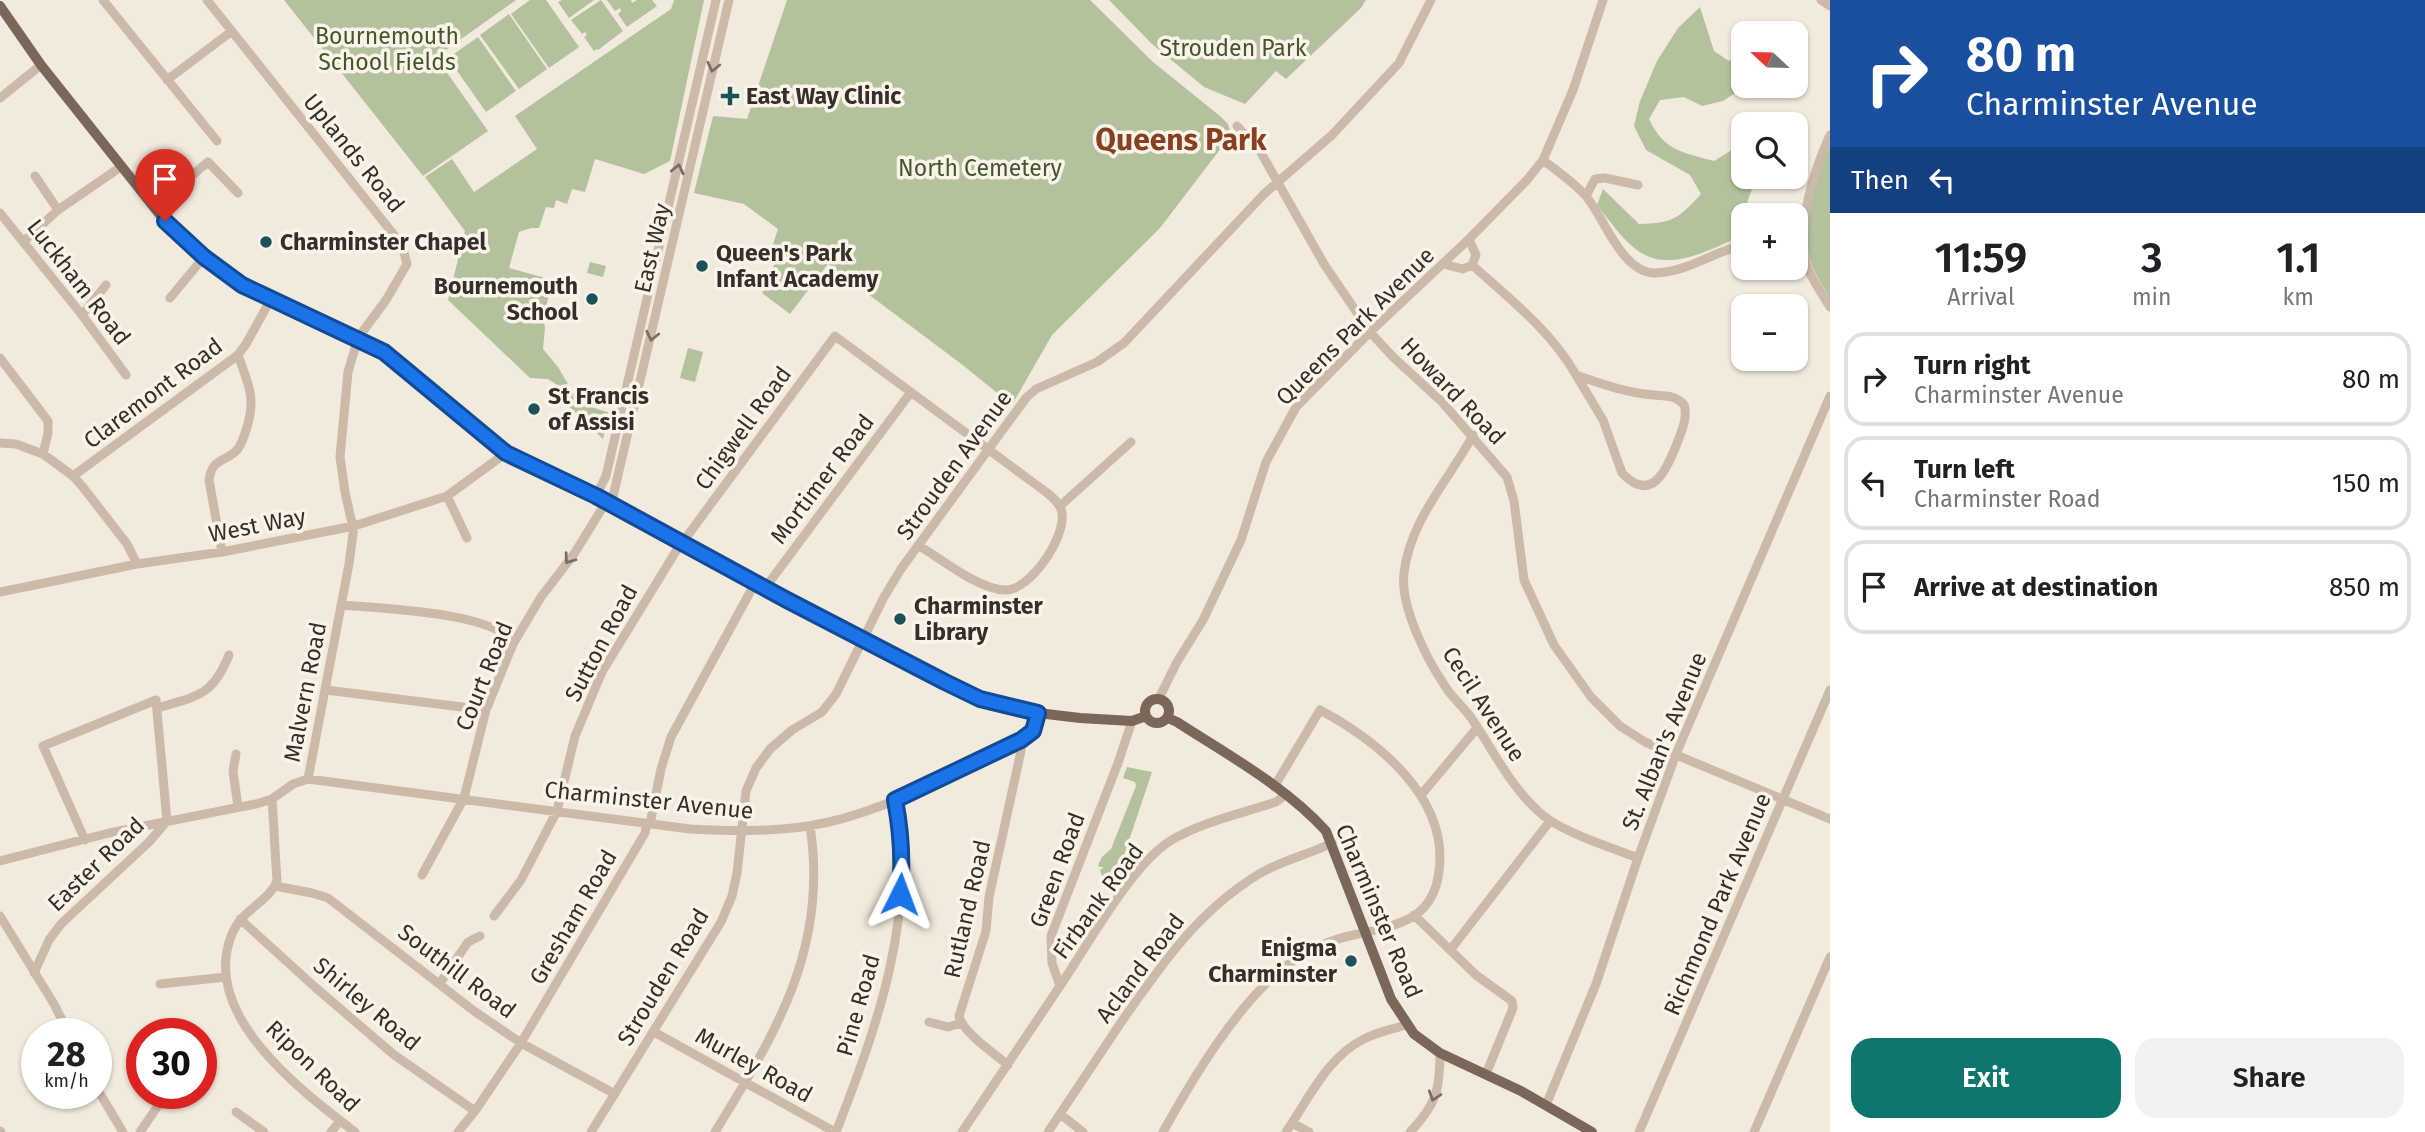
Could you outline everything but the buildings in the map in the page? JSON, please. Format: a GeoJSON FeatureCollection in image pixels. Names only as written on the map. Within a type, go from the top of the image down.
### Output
{"type":"FeatureCollection","features":[{"type":"Feature","properties":{"kind":"main road"},"geometry":{"type":"LineString","coordinates":[[0,6],[41,65],[165,221],[204,257],[242,285],[384,352],[506,453],[604,501],[760,586],[980,699],[1038,713],[1080,718],[1132,721],[1146,716]]}},
{"type":"Feature","properties":{"kind":"main road"},"geometry":{"type":"LineString","coordinates":[[1159,698],[1168,706],[1168,718],[1164,721],[1155,723],[1146,716],[1145,708],[1148,703],[1159,698]]}},
{"type":"Feature","properties":{"kind":"main road","name":"Charminster Road"},"geometry":{"type":"LineString","coordinates":[[1168,718],[1274,787],[1308,812],[1326,831],[1391,999],[1406,1025],[1440,1053],[1546,1105],[1592,1132]]}},
{"type":"Feature","properties":{"kind":"street"},"geometry":{"type":"LineString","coordinates":[[103,0],[217,141]]}},
{"type":"Feature","properties":{"kind":"street","name":"Uplands Road"},"geometry":{"type":"LineString","coordinates":[[207,0],[402,245],[407,264],[386,300],[358,338]]}},
{"type":"Feature","properties":{"kind":"street","name":"East Way"},"geometry":{"type":"LineString","coordinates":[[604,501],[606,476],[716,0]]}},
{"type":"Feature","properties":{"kind":"street","name":"East Way"},"geometry":{"type":"LineString","coordinates":[[604,501],[729,0]]}},
{"type":"Feature","properties":{"kind":"street","name":"Strouden Avenue"},"geometry":{"type":"LineString","coordinates":[[743,832],[746,791],[756,768],[771,749],[792,730],[822,712],[836,694],[884,597],[918,545],[1026,398],[1036,389],[1097,362],[1124,343],[1264,194],[1332,135],[1399,64],[1431,0]]}},
{"type":"Feature","properties":{"kind":"street","name":"Queens Park Avenue"},"geometry":{"type":"LineString","coordinates":[[1159,698],[1203,620],[1241,540],[1265,462],[1296,407],[1370,332],[1469,239],[1543,160],[1573,90],[1603,0]]}},
{"type":"Feature","properties":{"kind":"street"},"geometry":{"type":"LineString","coordinates":[[1821,0],[1830,6]]}},
{"type":"Feature","properties":{"kind":"street"},"geometry":{"type":"LineString","coordinates":[[167,80],[232,31]]}},
{"type":"Feature","properties":{"kind":"street"},"geometry":{"type":"LineString","coordinates":[[0,98],[41,65]]}},
{"type":"Feature","properties":{"kind":"street"},"geometry":{"type":"LineString","coordinates":[[1237,126],[1260,151],[1279,183]]}},
{"type":"Feature","properties":{"kind":"street"},"geometry":{"type":"LineString","coordinates":[[1807,203],[1820,156],[1830,135]]}},
{"type":"Feature","properties":{"kind":"street"},"geometry":{"type":"LineString","coordinates":[[1543,160],[1586,196],[1621,251],[1646,272],[1663,272],[1694,265],[1731,250]]}},
{"type":"Feature","properties":{"kind":"street"},"geometry":{"type":"LineString","coordinates":[[155,207],[208,162],[238,192]]}},
{"type":"Feature","properties":{"kind":"street"},"geometry":{"type":"LineString","coordinates":[[23,242],[58,210],[122,166]]}},
{"type":"Feature","properties":{"kind":"street"},"geometry":{"type":"LineString","coordinates":[[36,176],[58,210]]}},
{"type":"Feature","properties":{"kind":"street"},"geometry":{"type":"LineString","coordinates":[[1586,196],[1595,179],[1605,178],[1638,185]]}},
{"type":"Feature","properties":{"kind":"street","name":"Howard Road"},"geometry":{"type":"LineString","coordinates":[[1279,183],[1324,264],[1370,332],[1442,402],[1507,477],[1514,502],[1524,580],[1554,645],[1591,697],[1620,726],[1645,742],[1830,819]]}},
{"type":"Feature","properties":{"kind":"street","name":"Luckham Road"},"geometry":{"type":"LineString","coordinates":[[0,213],[82,315],[126,375]]}},
{"type":"Feature","properties":{"kind":"street"},"geometry":{"type":"LineString","coordinates":[[1443,264],[1463,269],[1472,265],[1476,255],[1469,239]]}},
{"type":"Feature","properties":{"kind":"street"},"geometry":{"type":"LineString","coordinates":[[170,298],[204,257]]}},
{"type":"Feature","properties":{"kind":"street"},"geometry":{"type":"LineString","coordinates":[[1472,265],[1543,331],[1564,355],[1576,375],[1603,420],[1622,472],[1628,479],[1639,484],[1650,484],[1659,480],[1667,469],[1682,430],[1685,410],[1683,403],[1676,398],[1629,392],[1576,375]]}},
{"type":"Feature","properties":{"kind":"street"},"geometry":{"type":"LineString","coordinates":[[1808,268],[1830,307]]}},
{"type":"Feature","properties":{"kind":"street"},"geometry":{"type":"LineString","coordinates":[[82,315],[106,285]]}},
{"type":"Feature","properties":{"kind":"street","name":"Claremont Road"},"geometry":{"type":"LineString","coordinates":[[73,476],[238,355],[271,299]]}},
{"type":"Feature","properties":{"kind":"street","name":"Chigwell Road"},"geometry":{"type":"LineString","coordinates":[[682,543],[835,336],[911,392]]}},
{"type":"Feature","properties":{"kind":"street","name":"Malvern Road"},"geometry":{"type":"LineString","coordinates":[[0,861],[109,833],[272,799],[293,784],[308,779],[354,526],[345,492],[340,451],[348,372],[358,338]]}},
{"type":"Feature","properties":{"kind":"street"},"geometry":{"type":"LineString","coordinates":[[222,552],[209,480],[215,464],[236,451],[242,442],[253,401],[238,355]]}},
{"type":"Feature","properties":{"kind":"street"},"geometry":{"type":"LineString","coordinates":[[0,358],[48,421],[43,454]]}},
{"type":"Feature","properties":{"kind":"street"},"geometry":{"type":"LineString","coordinates":[[911,392],[1046,492],[1060,506],[1062,513],[1060,535],[1028,580],[1017,589],[1003,590],[984,584],[918,545]]}},
{"type":"Feature","properties":{"kind":"street","name":"Mortimer Road"},"geometry":{"type":"LineString","coordinates":[[760,586],[911,392]]}},
{"type":"Feature","properties":{"kind":"street","name":"St. Alban's Avenue"},"geometry":{"type":"LineString","coordinates":[[1546,1105],[1597,984],[1637,858],[1676,754],[1830,396]]}},
{"type":"Feature","properties":{"kind":"street","name":"Cecil Avenue"},"geometry":{"type":"LineString","coordinates":[[1473,435],[1426,510],[1405,562],[1402,590],[1423,647],[1445,687],[1478,727],[1508,777],[1537,810],[1550,821],[1637,858]]}},
{"type":"Feature","properties":{"kind":"street"},"geometry":{"type":"LineString","coordinates":[[1060,506],[1131,442]]}},
{"type":"Feature","properties":{"kind":"street"},"geometry":{"type":"LineString","coordinates":[[0,443],[16,444],[43,454],[73,476],[127,544],[137,564]]}},
{"type":"Feature","properties":{"kind":"street","name":"West Way"},"geometry":{"type":"LineString","coordinates":[[0,592],[137,564],[222,552],[354,526],[398,514],[447,496],[506,453]]}},
{"type":"Feature","properties":{"kind":"street"},"geometry":{"type":"LineString","coordinates":[[447,496],[467,538]]}},
{"type":"Feature","properties":{"kind":"street","name":"Court Road"},"geometry":{"type":"LineString","coordinates":[[422,875],[464,799],[486,710],[513,644],[541,597],[573,554],[604,501]]}},
{"type":"Feature","properties":{"kind":"street","name":"Sutton Road"},"geometry":{"type":"LineString","coordinates":[[495,916],[521,880],[557,810],[575,736],[602,672],[682,543]]}},
{"type":"Feature","properties":{"kind":"street","name":"Gresham Road"},"geometry":{"type":"LineString","coordinates":[[458,1132],[522,1043],[645,833],[671,737],[760,586]]}},
{"type":"Feature","properties":{"kind":"street"},"geometry":{"type":"LineString","coordinates":[[341,605],[464,618],[509,636],[513,644]]}},
{"type":"Feature","properties":{"kind":"street"},"geometry":{"type":"LineString","coordinates":[[157,708],[199,695],[212,685],[229,655]]}},
{"type":"Feature","properties":{"kind":"street"},"geometry":{"type":"LineString","coordinates":[[326,690],[486,710]]}},
{"type":"Feature","properties":{"kind":"street","name":"Richmond Park Avenue"},"geometry":{"type":"LineString","coordinates":[[1639,1132],[1830,691]]}},
{"type":"Feature","properties":{"kind":"street"},"geometry":{"type":"LineString","coordinates":[[85,840],[43,746],[156,700],[167,821]]}},
{"type":"Feature","properties":{"kind":"street"},"geometry":{"type":"LineString","coordinates":[[1163,1132],[1205,1062],[1268,981],[1320,945],[1367,933],[1414,915],[1429,902],[1437,887],[1441,859],[1434,820],[1422,795],[1370,743],[1320,710],[1299,741],[1274,787]]}},
{"type":"Feature","properties":{"kind":"street"},"geometry":{"type":"LineString","coordinates":[[1021,740],[1033,731],[1038,713]]}},
{"type":"Feature","properties":{"kind":"street","name":"Green Road"},"geometry":{"type":"LineString","coordinates":[[1060,986],[1052,963],[1051,936],[1132,721]]}},
{"type":"Feature","properties":{"kind":"street"},"geometry":{"type":"LineString","coordinates":[[1422,795],[1478,727]]}},
{"type":"Feature","properties":{"kind":"street","name":"Charminster Avenue"},"geometry":{"type":"LineString","coordinates":[[308,779],[648,824],[743,832],[810,826],[842,818],[895,800],[1021,740]]}},
{"type":"Feature","properties":{"kind":"street","name":"Rutland Road"},"geometry":{"type":"LineString","coordinates":[[961,1023],[959,1016],[986,931],[989,897],[1021,740]]}},
{"type":"Feature","properties":{"kind":"street"},"geometry":{"type":"LineString","coordinates":[[232,759],[238,807]]}},
{"type":"Feature","properties":{"kind":"street","name":"Firbank Road"},"geometry":{"type":"LineString","coordinates":[[1060,986],[1133,879],[1155,853],[1185,833],[1276,802],[1285,795]]}},
{"type":"Feature","properties":{"kind":"street"},"geometry":{"type":"LineString","coordinates":[[272,799],[277,877],[275,886]]}},
{"type":"Feature","properties":{"kind":"street","name":"Pine Road"},"geometry":{"type":"LineString","coordinates":[[835,1132],[868,1051],[895,945],[902,869],[895,800]]}},
{"type":"Feature","properties":{"kind":"street","name":"Easter Road"},"geometry":{"type":"LineString","coordinates":[[34,973],[49,940],[61,924],[149,842],[167,821]]}},
{"type":"Feature","properties":{"kind":"street"},"geometry":{"type":"LineString","coordinates":[[1451,949],[1550,821]]}},
{"type":"Feature","properties":{"kind":"street"},"geometry":{"type":"LineString","coordinates":[[715,1132],[746,1083],[783,1011],[805,954],[816,883],[810,826]]}},
{"type":"Feature","properties":{"kind":"street","name":"Strouden Road"},"geometry":{"type":"LineString","coordinates":[[592,1132],[721,922],[732,896],[743,832]]}},
{"type":"Feature","properties":{"kind":"street","name":"Acland Road"},"geometry":{"type":"LineString","coordinates":[[1048,1132],[1149,982],[1190,929],[1258,874],[1279,862],[1332,843]]}},
{"type":"Feature","properties":{"kind":"street","name":"Ripon Road"},"geometry":{"type":"LineString","coordinates":[[275,886],[240,919],[231,936],[226,977],[235,1011],[261,1048],[291,1078],[355,1132]]}},
{"type":"Feature","properties":{"kind":"street","name":"Southill Road"},"geometry":{"type":"LineString","coordinates":[[275,886],[328,898],[474,1011],[522,1043],[615,1094]]}},
{"type":"Feature","properties":{"kind":"street"},"geometry":{"type":"LineString","coordinates":[[1414,915],[1476,975],[1504,994],[1513,1004],[1486,1074]]}},
{"type":"Feature","properties":{"kind":"street"},"geometry":{"type":"LineString","coordinates":[[0,916],[61,1018]]}},
{"type":"Feature","properties":{"kind":"street","name":"Shirley Road"},"geometry":{"type":"LineString","coordinates":[[240,919],[393,1054],[475,1111]]}},
{"type":"Feature","properties":{"kind":"street"},"geometry":{"type":"LineString","coordinates":[[440,984],[468,942],[480,936]]}},
{"type":"Feature","properties":{"kind":"street"},"geometry":{"type":"LineString","coordinates":[[1754,1132],[1830,957]]}},
{"type":"Feature","properties":{"kind":"street"},"geometry":{"type":"LineString","coordinates":[[160,984],[226,977]]}},
{"type":"Feature","properties":{"kind":"street"},"geometry":{"type":"LineString","coordinates":[[962,1132],[1060,986]]}},
{"type":"Feature","properties":{"kind":"street"},"geometry":{"type":"LineString","coordinates":[[929,1022],[948,1027],[961,1023],[1008,1065]]}},
{"type":"Feature","properties":{"kind":"street"},"geometry":{"type":"LineString","coordinates":[[1286,1132],[1334,1062],[1346,1049],[1366,1038],[1406,1025]]}},
{"type":"Feature","properties":{"kind":"street","name":"Murley Road"},"geometry":{"type":"LineString","coordinates":[[654,1032],[835,1132]]}},
{"type":"Feature","properties":{"kind":"street"},"geometry":{"type":"LineString","coordinates":[[1410,1132],[1428,1113],[1436,1093],[1440,1075],[1440,1053]]}},
{"type":"Feature","properties":{"kind":"street"},"geometry":{"type":"LineString","coordinates":[[109,1109],[123,1132]]}},
{"type":"Feature","properties":{"kind":"street"},"geometry":{"type":"LineString","coordinates":[[140,1132],[156,1109]]}},
{"type":"Feature","properties":{"kind":"street"},"geometry":{"type":"LineString","coordinates":[[236,1112],[264,1132]]}},
{"type":"Feature","properties":{"kind":"street"},"geometry":{"type":"LineString","coordinates":[[1060,1114],[1083,1132]]}},
{"type":"Feature","properties":{"kind":"street"},"geometry":{"type":"LineString","coordinates":[[331,1132],[340,1121]]}},
{"type":"Feature","properties":{"kind":"street"},"geometry":{"type":"LineString","coordinates":[[1292,1123],[1309,1132]]}},
{"type":"Feature","properties":{"kind":"green space","name":"Bournemouth School Fields"},"geometry":{"type":"Polygon","coordinates":[[[284,0],[516,0],[436,57],[488,131],[423,176],[284,0]]]}},
{"type":"Feature","properties":{"kind":"green space"},"geometry":{"type":"Polygon","coordinates":[[[530,0],[546,0],[579,47],[549,68],[511,14],[530,0]]]}},
{"type":"Feature","properties":{"kind":"green space"},"geometry":{"type":"Polygon","coordinates":[[[594,0],[569,18],[558,2],[594,0]]]}},
{"type":"Feature","properties":{"kind":"green space"},"geometry":{"type":"Polygon","coordinates":[[[601,0],[623,31],[594,51],[584,37],[587,35],[585,32],[582,34],[571,20],[601,0]]]}},
{"type":"Feature","properties":{"kind":"green space"},"geometry":{"type":"Polygon","coordinates":[[[607,0],[631,0],[632,3],[637,0],[652,0],[657,6],[627,27],[618,14],[620,8],[615,11],[607,0]]]}},
{"type":"Feature","properties":{"kind":"green space"},"geometry":{"type":"Polygon","coordinates":[[[674,0],[704,0],[670,161],[644,174],[595,159],[585,192],[572,189],[567,204],[556,200],[554,208],[546,207],[539,228],[519,232],[509,268],[553,280],[543,318],[543,349],[558,367],[579,403],[610,413],[603,439],[559,397],[556,384],[548,379],[530,378],[448,300],[465,231],[425,177],[452,159],[474,192],[537,149],[515,116],[671,9],[674,0]]]}},
{"type":"Feature","properties":{"kind":"green space","name":"North Cemetery"},"geometry":{"type":"Polygon","coordinates":[[[787,0],[1090,0],[1153,62],[1220,116],[1228,124],[1231,135],[1160,228],[1052,335],[1012,405],[828,264],[790,314],[762,293],[771,280],[766,276],[777,261],[769,256],[778,229],[744,204],[694,193],[713,116],[747,119],[787,0]]]}},
{"type":"Feature","properties":{"kind":"green space","name":"Strouden Park"},"geometry":{"type":"Polygon","coordinates":[[[1109,0],[1366,0],[1361,8],[1286,79],[1276,71],[1245,104],[1204,87],[1152,44],[1109,0]]]}},
{"type":"Feature","properties":{"kind":"green space"},"geometry":{"type":"Polygon","coordinates":[[[1700,7],[1714,51],[1731,60],[1731,96],[1723,101],[1702,106],[1684,97],[1660,100],[1649,119],[1661,138],[1675,149],[1714,161],[1731,150],[1731,189],[1752,189],[1747,203],[1731,203],[1731,240],[1695,255],[1670,260],[1658,259],[1640,252],[1619,233],[1597,205],[1603,189],[1639,224],[1650,223],[1674,218],[1701,194],[1690,175],[1646,150],[1634,126],[1640,101],[1657,61],[1678,28],[1700,7]]]}},
{"type":"Feature","properties":{"kind":"green space"},"geometry":{"type":"Polygon","coordinates":[[[509,14],[547,69],[519,89],[480,35],[509,14]]]}},
{"type":"Feature","properties":{"kind":"green space"},"geometry":{"type":"Polygon","coordinates":[[[478,37],[516,91],[486,112],[448,58],[478,37]]]}},
{"type":"Feature","properties":{"kind":"green space"},"geometry":{"type":"Polygon","coordinates":[[[1830,142],[1830,299],[1810,260],[1808,247],[1809,217],[1830,142]]]}},
{"type":"Feature","properties":{"kind":"green space"},"geometry":{"type":"Polygon","coordinates":[[[590,262],[606,266],[603,277],[587,273],[590,262]]]}},
{"type":"Feature","properties":{"kind":"green space"},"geometry":{"type":"Polygon","coordinates":[[[688,348],[703,352],[695,382],[680,378],[688,348]]]}},
{"type":"Feature","properties":{"kind":"green space"},"geometry":{"type":"Polygon","coordinates":[[[1127,767],[1152,772],[1112,891],[1100,870],[1104,867],[1098,865],[1111,849],[1136,786],[1135,782],[1123,778],[1127,767]]]}},
{"type":"Feature","properties":{"kind":"place","name":"East Way Clinic"},"geometry":{"type":"Point","coordinates":[730,96]}},
{"type":"Feature","properties":{"kind":"place","name":"Charminster Chapel"},"geometry":{"type":"Point","coordinates":[266,242]}},
{"type":"Feature","properties":{"kind":"place","name":"Queen's Park Infant Academy"},"geometry":{"type":"Point","coordinates":[702,266]}},
{"type":"Feature","properties":{"kind":"place","name":"Bournemouth School"},"geometry":{"type":"Point","coordinates":[592,299]}},
{"type":"Feature","properties":{"kind":"place","name":"St Francis of Assisi"},"geometry":{"type":"Point","coordinates":[534,409]}},
{"type":"Feature","properties":{"kind":"place","name":"Charminster Library"},"geometry":{"type":"Point","coordinates":[900,619]}},
{"type":"Feature","properties":{"kind":"place","name":"Enigma Charminster"},"geometry":{"type":"Point","coordinates":[1351,961]}},
{"type":"Feature","properties":{"kind":"district","name":"Queens Park"},"geometry":{"type":"Point","coordinates":[1181,140]}},
{"type":"Feature","properties":{"kind":"route"},"geometry":{"type":"LineString","coordinates":[[165,221],[218,269],[242,285],[384,352],[506,453],[596,496],[945,682],[980,699],[1038,713],[1033,731],[1021,740],[895,800],[902,869],[900,894]]}}]}
